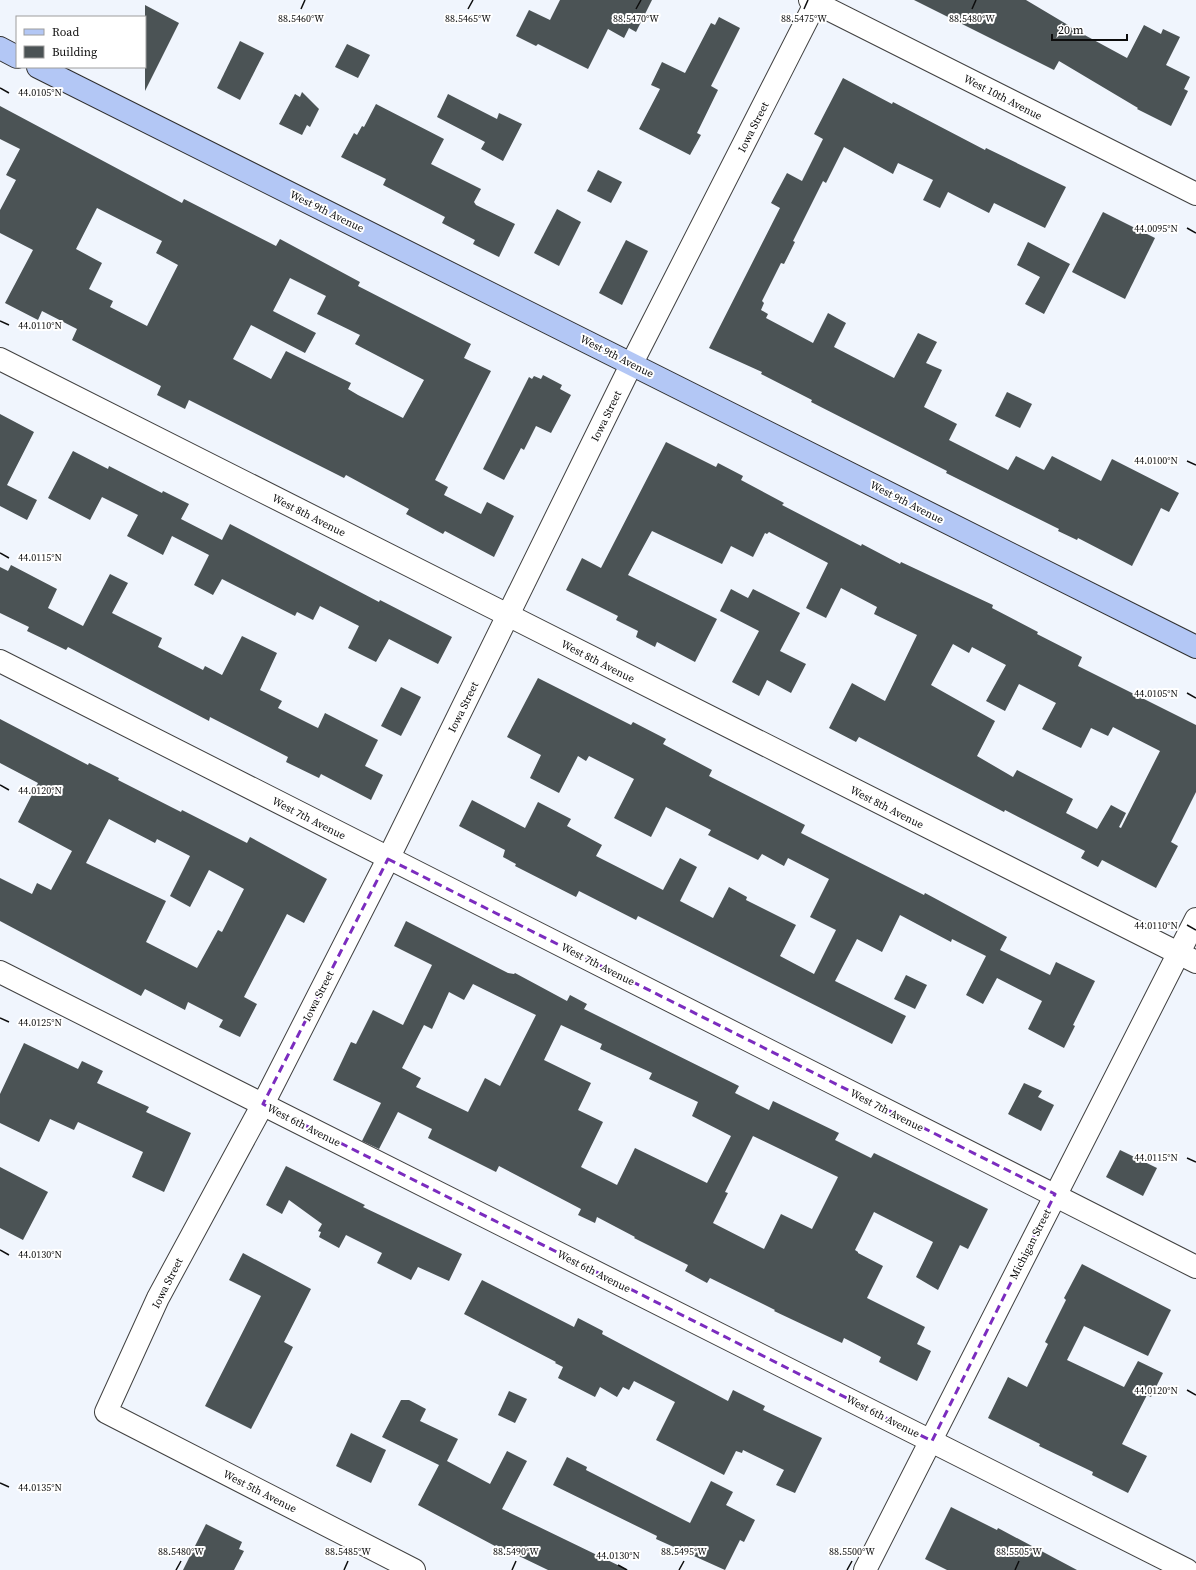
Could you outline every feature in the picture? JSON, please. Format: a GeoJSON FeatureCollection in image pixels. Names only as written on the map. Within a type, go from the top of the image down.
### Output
{"type":"FeatureCollection","features":[{"type":"Feature","properties":{"kind":"main road"},"geometry":{"type":"LineString","coordinates":[[0,48],[16,56]]}},
{"type":"Feature","properties":{"kind":"main road","name":"West 9th Avenue"},"geometry":{"type":"LineString","coordinates":[[40,68],[632,363],[1196,647]]}},
{"type":"Feature","properties":{"kind":"street","name":"West 10th Avenue"},"geometry":{"type":"LineString","coordinates":[[815,1],[1196,194]]}},
{"type":"Feature","properties":{"kind":"street","name":"Iowa Street"},"geometry":{"type":"LineString","coordinates":[[106,1412],[158,1298],[263,1104],[388,859],[632,363],[815,1]]}},
{"type":"Feature","properties":{"kind":"street","name":"West 8th Avenue"},"geometry":{"type":"LineString","coordinates":[[0,359],[1188,958]]}},
{"type":"Feature","properties":{"kind":"street","name":"West 7th Avenue"},"geometry":{"type":"LineString","coordinates":[[0,661],[388,859],[1055,1194],[1196,1267]]}},
{"type":"Feature","properties":{"kind":"street","name":"Michigan Street"},"geometry":{"type":"LineString","coordinates":[[865,1570],[1055,1194],[1188,958],[1196,918]]}},
{"type":"Feature","properties":{"kind":"street","name":"West 6th Avenue"},"geometry":{"type":"LineString","coordinates":[[0,972],[932,1440],[1187,1570]]}},
{"type":"Feature","properties":{"kind":"street","name":"West 5th Avenue"},"geometry":{"type":"LineString","coordinates":[[106,1412],[414,1570]]}},
{"type":"Feature","properties":{"kind":"highlighted area"},"geometry":{"type":"Polygon","coordinates":[[[388,859],[1055,1194],[932,1441],[263,1104],[388,859]]]}},
{"type":"Feature","properties":{"kind":"building"},"geometry":{"type":"Polygon","coordinates":[[[560,0],[652,0],[636,32],[629,28],[624,38],[608,29],[588,69],[538,44],[536,46],[516,36],[529,10],[550,20],[560,0]]]}},
{"type":"Feature","properties":{"kind":"building"},"geometry":{"type":"Polygon","coordinates":[[[914,0],[1026,0],[1068,26],[1127,58],[1144,25],[1161,34],[1163,29],[1180,37],[1166,65],[1190,77],[1184,89],[1188,91],[1171,126],[1137,109],[1138,108],[1059,61],[1054,70],[914,0]]]}},
{"type":"Feature","properties":{"kind":"building"},"geometry":{"type":"Polygon","coordinates":[[[145,5],[179,23],[145,91],[146,16],[145,5]]]}},
{"type":"Feature","properties":{"kind":"building"},"geometry":{"type":"Polygon","coordinates":[[[719,17],[740,28],[711,86],[718,90],[697,133],[701,135],[690,155],[639,129],[660,89],[651,85],[662,62],[685,73],[711,23],[715,25],[719,17]]]}},
{"type":"Feature","properties":{"kind":"building"},"geometry":{"type":"Polygon","coordinates":[[[240,41],[264,53],[240,100],[217,88],[240,41]]]}},
{"type":"Feature","properties":{"kind":"building"},"geometry":{"type":"Polygon","coordinates":[[[347,44],[370,55],[358,78],[335,67],[347,44]]]}},
{"type":"Feature","properties":{"kind":"building"},"geometry":{"type":"Polygon","coordinates":[[[843,78],[892,104],[893,102],[985,150],[986,148],[1066,187],[1045,228],[994,203],[989,213],[948,192],[940,208],[923,200],[933,180],[898,163],[893,174],[844,147],[826,183],[823,181],[793,241],[795,242],[784,264],[781,263],[762,301],[764,303],[761,310],[768,314],[766,318],[813,343],[828,313],[846,323],[834,347],[894,378],[918,333],[937,342],[926,363],[942,370],[924,407],[957,424],[949,440],[1008,470],[1016,456],[1044,470],[1052,456],[1101,481],[1112,459],[1179,493],[1169,512],[1161,508],[1132,566],[1078,538],[1077,540],[1058,531],[1059,529],[946,473],[947,471],[811,402],[812,400],[761,374],[762,372],[709,348],[780,208],[771,203],[787,173],[802,181],[823,139],[814,134],[843,78]]]}},
{"type":"Feature","properties":{"kind":"building"},"geometry":{"type":"Polygon","coordinates":[[[302,92],[319,109],[310,127],[307,125],[302,135],[279,124],[295,94],[300,97],[302,92]]]}},
{"type":"Feature","properties":{"kind":"building"},"geometry":{"type":"Polygon","coordinates":[[[448,94],[497,119],[499,113],[522,124],[503,161],[481,149],[485,142],[437,117],[448,94]]]}},
{"type":"Feature","properties":{"kind":"building"},"geometry":{"type":"Polygon","coordinates":[[[376,104],[444,139],[431,164],[481,189],[474,202],[476,205],[515,224],[499,257],[473,244],[475,240],[442,223],[445,217],[383,185],[386,179],[341,157],[354,133],[357,135],[362,126],[364,127],[376,104]]]}},
{"type":"Feature","properties":{"kind":"building"},"geometry":{"type":"Polygon","coordinates":[[[0,106],[182,203],[184,199],[276,246],[280,239],[360,282],[358,286],[471,344],[464,358],[491,371],[435,480],[448,487],[444,495],[481,514],[487,502],[514,516],[494,557],[445,531],[443,534],[406,514],[409,509],[346,475],[344,478],[189,400],[185,409],[157,395],[161,386],[72,340],[77,329],[42,311],[38,320],[5,303],[33,250],[0,233],[0,210],[16,180],[6,175],[20,149],[0,139],[0,106]],[[97,208],[76,249],[102,263],[89,289],[113,301],[110,307],[147,326],[178,265],[156,253],[162,241],[97,208]],[[290,278],[273,311],[316,333],[305,353],[251,325],[233,359],[271,379],[286,351],[351,383],[348,389],[403,418],[424,380],[355,344],[360,335],[317,314],[326,296],[290,278]]]}},
{"type":"Feature","properties":{"kind":"building"},"geometry":{"type":"Polygon","coordinates":[[[598,170],[622,182],[611,203],[587,191],[598,170]]]}},
{"type":"Feature","properties":{"kind":"building"},"geometry":{"type":"Polygon","coordinates":[[[557,209],[581,222],[559,266],[534,253],[557,209]]]}},
{"type":"Feature","properties":{"kind":"building"},"geometry":{"type":"Polygon","coordinates":[[[1103,212],[1155,238],[1125,299],[1072,272],[1103,212]]]}},
{"type":"Feature","properties":{"kind":"building"},"geometry":{"type":"Polygon","coordinates":[[[626,240],[648,251],[622,305],[599,293],[626,240]]]}},
{"type":"Feature","properties":{"kind":"building"},"geometry":{"type":"Polygon","coordinates":[[[1028,242],[1070,264],[1044,314],[1025,304],[1040,277],[1017,265],[1028,242]]]}},
{"type":"Feature","properties":{"kind":"building"},"geometry":{"type":"Polygon","coordinates":[[[543,375],[562,385],[560,389],[571,395],[551,433],[536,426],[524,450],[521,448],[504,480],[483,469],[529,377],[532,379],[534,376],[541,379],[543,375]]]}},
{"type":"Feature","properties":{"kind":"building"},"geometry":{"type":"Polygon","coordinates":[[[1007,392],[1032,404],[1020,428],[995,416],[1007,392]]]}},
{"type":"Feature","properties":{"kind":"building"},"geometry":{"type":"Polygon","coordinates":[[[0,414],[34,432],[7,485],[37,500],[27,520],[0,506],[0,414]]]}},
{"type":"Feature","properties":{"kind":"building"},"geometry":{"type":"Polygon","coordinates":[[[666,442],[716,467],[718,463],[743,476],[741,480],[784,503],[782,505],[861,546],[862,544],[900,564],[901,562],[993,605],[992,608],[1038,632],[1037,634],[1082,657],[1078,666],[1196,725],[1196,792],[1171,842],[1178,846],[1156,888],[1102,860],[1098,867],[1081,858],[1085,851],[1005,810],[1004,812],[859,737],[856,742],[829,728],[852,683],[885,701],[917,635],[874,614],[877,607],[841,588],[826,618],[806,608],[828,563],[769,532],[767,534],[765,533],[753,557],[731,546],[722,564],[652,531],[628,575],[717,619],[695,662],[657,642],[655,647],[636,637],[638,631],[616,620],[618,616],[566,590],[582,558],[601,568],[666,442]],[[953,644],[931,685],[995,721],[977,756],[1013,777],[1017,770],[1073,799],[1066,813],[1097,829],[1111,805],[1126,813],[1119,827],[1121,828],[1160,751],[1113,727],[1108,736],[1091,728],[1081,748],[1042,729],[1056,703],[1019,684],[1005,711],[986,701],[1006,665],[972,647],[969,653],[953,644]]]}},
{"type":"Feature","properties":{"kind":"building"},"geometry":{"type":"Polygon","coordinates":[[[73,451],[108,469],[109,466],[162,493],[163,491],[189,504],[181,519],[222,540],[230,524],[379,602],[380,600],[452,637],[438,664],[389,639],[376,662],[348,648],[359,626],[320,606],[313,620],[297,612],[295,616],[222,579],[213,595],[194,585],[209,555],[172,536],[163,555],[127,536],[138,515],[102,497],[90,520],[48,498],[73,451]]]}},
{"type":"Feature","properties":{"kind":"building"},"geometry":{"type":"Polygon","coordinates":[[[11,565],[57,589],[48,608],[83,626],[110,574],[128,583],[112,613],[162,638],[158,647],[203,670],[205,666],[222,675],[242,636],[277,653],[260,690],[282,701],[278,708],[318,728],[325,713],[378,740],[365,766],[383,775],[371,800],[321,774],[319,778],[286,762],[288,757],[210,717],[209,721],[68,647],[66,650],[27,631],[29,627],[0,613],[0,567],[8,571],[11,565]]]}},
{"type":"Feature","properties":{"kind":"building"},"geometry":{"type":"Polygon","coordinates":[[[731,589],[748,598],[753,589],[800,613],[780,651],[806,664],[791,693],[767,680],[759,696],[732,682],[759,631],[720,611],[731,589]]]}},
{"type":"Feature","properties":{"kind":"building"},"geometry":{"type":"Polygon","coordinates":[[[538,678],[631,725],[633,722],[666,739],[663,744],[712,770],[709,776],[805,825],[801,833],[924,895],[925,893],[1007,937],[1000,950],[1050,975],[1056,962],[1095,981],[1073,1025],[1075,1026],[1064,1048],[1028,1029],[1042,1001],[997,978],[983,1004],[966,995],[986,956],[952,939],[951,942],[900,915],[882,952],[857,939],[835,981],[906,1016],[892,1044],[638,916],[636,920],[579,891],[576,897],[515,866],[516,864],[503,857],[505,850],[459,826],[472,800],[525,828],[538,802],[571,819],[567,826],[602,845],[596,856],[663,890],[680,858],[697,867],[680,901],[713,918],[729,887],[747,897],[746,900],[796,925],[780,956],[814,974],[836,930],[810,917],[829,879],[788,858],[784,866],[762,854],[758,860],[708,835],[711,830],[666,807],[651,837],[614,818],[634,779],[589,756],[586,761],[578,756],[559,793],[530,778],[541,755],[507,737],[538,678]]]}},
{"type":"Feature","properties":{"kind":"building"},"geometry":{"type":"Polygon","coordinates":[[[401,687],[421,697],[401,736],[381,726],[401,687]]]}},
{"type":"Feature","properties":{"kind":"building"},"geometry":{"type":"Polygon","coordinates":[[[0,719],[88,765],[89,763],[119,778],[118,780],[181,812],[182,810],[247,843],[250,837],[327,879],[304,923],[287,914],[244,997],[257,1004],[240,1037],[219,1027],[223,1020],[188,1002],[185,1010],[145,989],[141,996],[0,921],[0,878],[32,894],[37,883],[51,890],[72,851],[18,822],[38,783],[0,763],[0,719]],[[109,819],[86,863],[166,901],[146,942],[197,968],[218,930],[222,932],[244,889],[209,870],[190,907],[170,896],[190,856],[157,839],[155,843],[109,819]]]}},
{"type":"Feature","properties":{"kind":"building"},"geometry":{"type":"Polygon","coordinates":[[[406,921],[508,973],[515,973],[567,1001],[570,995],[587,1004],[584,1009],[739,1086],[735,1093],[769,1110],[773,1101],[839,1133],[835,1140],[871,1158],[874,1153],[988,1209],[968,1249],[960,1245],[938,1290],[916,1277],[933,1242],[874,1212],[855,1250],[883,1266],[867,1298],[925,1327],[917,1344],[931,1351],[917,1381],[879,1362],[881,1357],[844,1338],[842,1343],[774,1311],[775,1310],[710,1278],[707,1283],[685,1271],[688,1265],[634,1238],[635,1237],[597,1217],[595,1223],[578,1215],[581,1209],[499,1166],[496,1172],[428,1138],[432,1129],[398,1112],[379,1149],[362,1141],[381,1103],[333,1080],[351,1042],[356,1044],[373,1010],[403,1025],[432,965],[394,946],[406,921]],[[473,984],[464,1000],[449,992],[432,1029],[424,1025],[402,1068],[421,1078],[416,1087],[468,1112],[485,1078],[500,1086],[536,1015],[473,984]],[[561,1025],[544,1060],[591,1083],[578,1110],[603,1122],[581,1167],[617,1185],[635,1148],[707,1183],[731,1136],[692,1116],[698,1102],[649,1079],[652,1073],[600,1049],[602,1044],[561,1025]],[[753,1136],[725,1192],[728,1193],[713,1223],[764,1249],[781,1214],[812,1229],[838,1177],[753,1136]]]}},
{"type":"Feature","properties":{"kind":"building"},"geometry":{"type":"Polygon","coordinates":[[[906,975],[927,985],[915,1009],[894,999],[906,975]]]}},
{"type":"Feature","properties":{"kind":"building"},"geometry":{"type":"Polygon","coordinates":[[[24,1043],[78,1069],[82,1061],[103,1071],[97,1083],[149,1107],[146,1112],[191,1133],[164,1192],[132,1177],[143,1152],[78,1122],[74,1130],[50,1119],[39,1142],[0,1123],[0,1094],[24,1043]]]}},
{"type":"Feature","properties":{"kind":"building"},"geometry":{"type":"Polygon","coordinates":[[[1024,1083],[1042,1091],[1038,1097],[1054,1105],[1041,1131],[1008,1114],[1024,1083]]]}},
{"type":"Feature","properties":{"kind":"building"},"geometry":{"type":"Polygon","coordinates":[[[1120,1150],[1157,1168],[1143,1196],[1106,1177],[1120,1150]]]}},
{"type":"Feature","properties":{"kind":"building"},"geometry":{"type":"Polygon","coordinates":[[[286,1166],[365,1205],[363,1207],[462,1254],[449,1281],[418,1267],[411,1280],[377,1263],[382,1253],[346,1235],[339,1248],[319,1237],[321,1232],[318,1231],[322,1224],[289,1200],[282,1214],[266,1205],[286,1166]]]}},
{"type":"Feature","properties":{"kind":"building"},"geometry":{"type":"Polygon","coordinates":[[[0,1167],[48,1192],[23,1240],[0,1228],[0,1167]]]}},
{"type":"Feature","properties":{"kind":"building"},"geometry":{"type":"Polygon","coordinates":[[[243,1253],[311,1289],[284,1342],[293,1347],[251,1429],[205,1406],[261,1296],[229,1280],[243,1253]]]}},
{"type":"Feature","properties":{"kind":"building"},"geometry":{"type":"Polygon","coordinates":[[[1082,1264],[1171,1310],[1148,1356],[1084,1326],[1067,1360],[1124,1387],[1138,1361],[1163,1373],[1151,1397],[1147,1395],[1122,1444],[1147,1456],[1128,1493],[1092,1475],[1093,1472],[1039,1446],[1040,1444],[988,1418],[1008,1377],[1027,1387],[1048,1344],[1045,1342],[1066,1300],[1064,1298],[1082,1264]]]}},
{"type":"Feature","properties":{"kind":"building"},"geometry":{"type":"Polygon","coordinates":[[[482,1280],[574,1327],[578,1318],[603,1331],[602,1334],[728,1401],[733,1390],[765,1406],[763,1410],[822,1438],[795,1493],[776,1485],[784,1470],[743,1450],[742,1453],[736,1451],[724,1475],[656,1440],[675,1402],[634,1381],[629,1390],[623,1387],[617,1397],[600,1387],[595,1397],[558,1378],[563,1367],[555,1363],[556,1362],[464,1314],[482,1280]]]}},
{"type":"Feature","properties":{"kind":"building"},"geometry":{"type":"Polygon","coordinates":[[[509,1391],[527,1399],[515,1423],[498,1415],[509,1391]]]}},
{"type":"Feature","properties":{"kind":"building"},"geometry":{"type":"Polygon","coordinates":[[[401,1400],[409,1400],[426,1409],[420,1421],[458,1439],[447,1461],[490,1484],[507,1451],[527,1461],[502,1509],[628,1570],[548,1570],[496,1545],[495,1546],[418,1505],[439,1465],[382,1437],[401,1400]]]}},
{"type":"Feature","properties":{"kind":"building"},"geometry":{"type":"Polygon","coordinates":[[[351,1433],[386,1450],[371,1483],[336,1466],[351,1433]]]}},
{"type":"Feature","properties":{"kind":"building"},"geometry":{"type":"Polygon","coordinates":[[[567,1457],[587,1467],[586,1470],[690,1523],[711,1481],[733,1492],[726,1505],[755,1520],[744,1542],[740,1540],[725,1570],[656,1539],[657,1536],[553,1485],[567,1457]]]}},
{"type":"Feature","properties":{"kind":"building"},"geometry":{"type":"Polygon","coordinates":[[[951,1507],[997,1530],[998,1528],[1077,1570],[947,1570],[925,1559],[951,1507]]]}},
{"type":"Feature","properties":{"kind":"building"},"geometry":{"type":"Polygon","coordinates":[[[206,1524],[242,1542],[239,1549],[244,1551],[234,1570],[183,1570],[206,1524]]]}}]}
